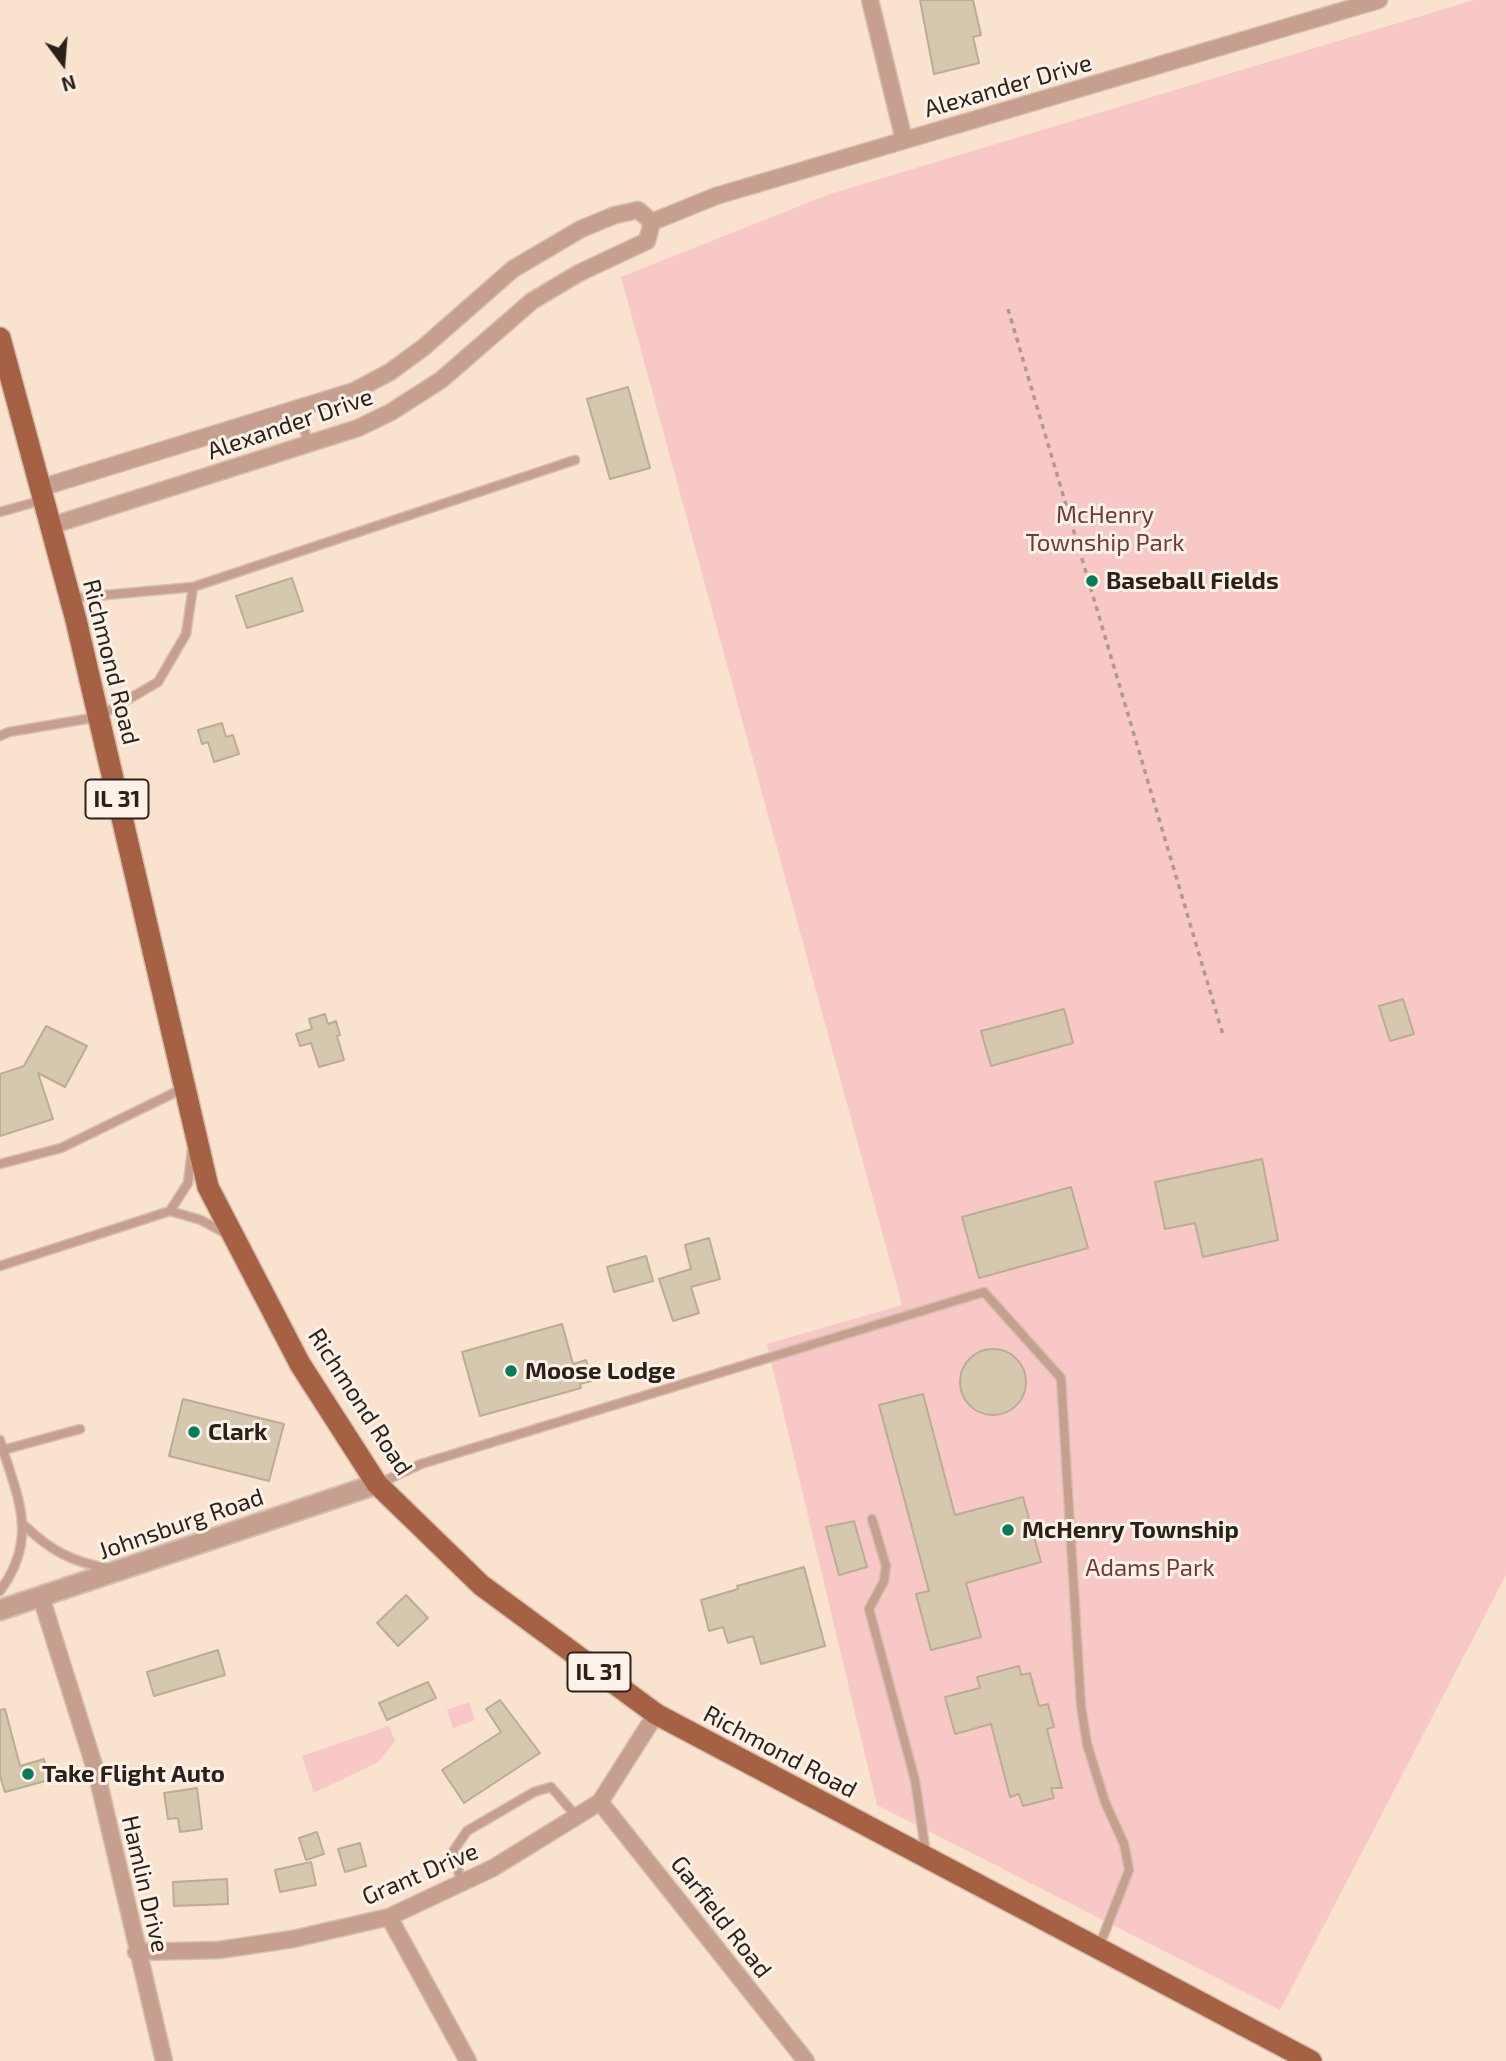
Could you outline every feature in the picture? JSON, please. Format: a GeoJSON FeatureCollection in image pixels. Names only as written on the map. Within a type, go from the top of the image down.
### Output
{"type":"FeatureCollection","features":[{"type":"Feature","properties":{"kind":"main road","name":"Richmond Road"},"geometry":{"type":"LineString","coordinates":[[0,338],[70,598],[208,1187],[300,1364],[377,1484],[481,1585],[656,1714],[927,1860],[1311,2061]]}},
{"type":"Feature","properties":{"kind":"street"},"geometry":{"type":"LineString","coordinates":[[870,0],[904,140]]}},
{"type":"Feature","properties":{"kind":"street","name":"Alexander Drive"},"geometry":{"type":"LineString","coordinates":[[652,222],[716,196],[1379,0]]}},
{"type":"Feature","properties":{"kind":"street","name":"Alexander Drive"},"geometry":{"type":"LineString","coordinates":[[41,494],[354,391],[390,372],[424,347],[513,269],[581,229],[615,215],[638,210],[652,222]]}},
{"type":"Feature","properties":{"kind":"street","name":"Alexander Drive"},"geometry":{"type":"LineString","coordinates":[[50,526],[309,446],[358,428],[411,400],[441,380],[532,301],[579,273],[647,241],[652,222]]}},
{"type":"Feature","properties":{"kind":"street","name":"Johnsburg Road"},"geometry":{"type":"LineString","coordinates":[[0,1610],[377,1484]]}},
{"type":"Feature","properties":{"kind":"street","name":"Hamlin Drive"},"geometry":{"type":"LineString","coordinates":[[41,1597],[97,1775],[136,1952],[164,2061]]}},
{"type":"Feature","properties":{"kind":"street","name":"Grant Drive"},"geometry":{"type":"LineString","coordinates":[[136,1952],[219,1950],[293,1939],[389,1917],[493,1868],[600,1802],[656,1714]]}},
{"type":"Feature","properties":{"kind":"street","name":"Garfield Road"},"geometry":{"type":"LineString","coordinates":[[600,1802],[806,2061]]}},
{"type":"Feature","properties":{"kind":"street"},"geometry":{"type":"LineString","coordinates":[[389,1917],[468,2061]]}},
{"type":"Feature","properties":{"kind":"lane"},"geometry":{"type":"LineString","coordinates":[[298,408],[309,446]]}},
{"type":"Feature","properties":{"kind":"lane"},"geometry":{"type":"LineString","coordinates":[[70,598],[193,587],[575,460]]}},
{"type":"Feature","properties":{"kind":"lane"},"geometry":{"type":"LineString","coordinates":[[0,512],[41,494]]}},
{"type":"Feature","properties":{"kind":"lane"},"geometry":{"type":"LineString","coordinates":[[0,736],[9,732],[98,717],[158,682],[186,634],[193,587]]}},
{"type":"Feature","properties":{"kind":"lane"},"geometry":{"type":"LineString","coordinates":[[0,1164],[61,1148],[184,1088]]}},
{"type":"Feature","properties":{"kind":"lane"},"geometry":{"type":"LineString","coordinates":[[170,1211],[188,1183],[194,1130]]}},
{"type":"Feature","properties":{"kind":"lane"},"geometry":{"type":"LineString","coordinates":[[0,1266],[170,1211],[201,1220],[234,1238]]}},
{"type":"Feature","properties":{"kind":"lane"},"geometry":{"type":"LineString","coordinates":[[377,1484],[421,1464],[984,1292],[1061,1378],[1082,1716],[1087,1744],[1105,1802],[1124,1844],[1129,1870],[1098,1950]]}},
{"type":"Feature","properties":{"kind":"lane"},"geometry":{"type":"LineString","coordinates":[[3,1450],[80,1429]]}},
{"type":"Feature","properties":{"kind":"lane"},"geometry":{"type":"LineString","coordinates":[[0,1440],[24,1526],[18,1561],[0,1591]]}},
{"type":"Feature","properties":{"kind":"lane"},"geometry":{"type":"LineString","coordinates":[[872,1519],[886,1566],[884,1581],[869,1609],[915,1780],[927,1860]]}},
{"type":"Feature","properties":{"kind":"lane"},"geometry":{"type":"LineString","coordinates":[[24,1526],[50,1549],[79,1563],[120,1571]]}},
{"type":"Feature","properties":{"kind":"lane"},"geometry":{"type":"LineString","coordinates":[[461,1883],[454,1850],[467,1831],[534,1792],[551,1787],[577,1817]]}},
{"type":"Feature","properties":{"kind":"path"},"geometry":{"type":"LineString","coordinates":[[1008,309],[1223,1035]]}},
{"type":"Feature","properties":{"kind":"green space","name":"McHenry Township Park"},"geometry":{"type":"Polygon","coordinates":[[[1474,0],[1506,0],[1506,1575],[1280,2010],[877,1805],[767,1344],[902,1305],[621,277],[830,194],[1474,0]]]}},
{"type":"Feature","properties":{"kind":"green space"},"geometry":{"type":"Polygon","coordinates":[[[469,1702],[475,1720],[453,1728],[447,1710],[469,1702]]]}},
{"type":"Feature","properties":{"kind":"green space"},"geometry":{"type":"Polygon","coordinates":[[[389,1726],[395,1741],[378,1762],[314,1793],[302,1756],[389,1726]]]}},
{"type":"Feature","properties":{"kind":"building"},"geometry":{"type":"Polygon","coordinates":[[[920,0],[973,0],[981,35],[973,37],[979,63],[934,74],[920,0]]]}},
{"type":"Feature","properties":{"kind":"building"},"geometry":{"type":"Polygon","coordinates":[[[628,387],[650,468],[610,479],[587,399],[628,387]]]}},
{"type":"Feature","properties":{"kind":"building"},"geometry":{"type":"Polygon","coordinates":[[[292,578],[303,611],[247,628],[236,596],[292,578]]]}},
{"type":"Feature","properties":{"kind":"building"},"geometry":{"type":"Polygon","coordinates":[[[222,723],[226,737],[233,735],[239,754],[214,762],[208,742],[202,744],[198,730],[222,723]]]}},
{"type":"Feature","properties":{"kind":"building"},"geometry":{"type":"Polygon","coordinates":[[[1403,999],[1414,1034],[1390,1041],[1379,1006],[1403,999]]]}},
{"type":"Feature","properties":{"kind":"building"},"geometry":{"type":"Polygon","coordinates":[[[1064,1009],[1073,1043],[991,1066],[981,1031],[1064,1009]]]}},
{"type":"Feature","properties":{"kind":"building"},"geometry":{"type":"Polygon","coordinates":[[[325,1014],[328,1024],[336,1021],[344,1060],[319,1067],[311,1043],[300,1046],[296,1034],[312,1029],[309,1019],[325,1014]]]}},
{"type":"Feature","properties":{"kind":"building"},"geometry":{"type":"Polygon","coordinates":[[[46,1026],[87,1046],[65,1087],[38,1073],[53,1119],[0,1136],[0,1074],[24,1066],[46,1026]]]}},
{"type":"Feature","properties":{"kind":"building"},"geometry":{"type":"Polygon","coordinates":[[[1262,1159],[1278,1240],[1203,1257],[1195,1223],[1165,1229],[1155,1182],[1262,1159]]]}},
{"type":"Feature","properties":{"kind":"building"},"geometry":{"type":"Polygon","coordinates":[[[1071,1187],[1088,1248],[979,1278],[962,1217],[1071,1187]]]}},
{"type":"Feature","properties":{"kind":"building"},"geometry":{"type":"Polygon","coordinates":[[[709,1238],[720,1279],[691,1287],[699,1313],[673,1321],[659,1279],[691,1269],[685,1245],[709,1238]]]}},
{"type":"Feature","properties":{"kind":"building"},"geometry":{"type":"Polygon","coordinates":[[[646,1256],[653,1281],[614,1292],[607,1267],[646,1256]]]}},
{"type":"Feature","properties":{"kind":"building"},"geometry":{"type":"Polygon","coordinates":[[[562,1324],[573,1364],[586,1360],[592,1381],[580,1384],[581,1388],[480,1416],[462,1352],[562,1324]]]}},
{"type":"Feature","properties":{"kind":"building"},"geometry":{"type":"Polygon","coordinates":[[[987,1349],[999,1349],[1011,1354],[1021,1364],[1026,1382],[1024,1395],[1011,1410],[999,1415],[987,1415],[975,1410],[965,1400],[960,1388],[960,1376],[965,1364],[975,1354],[987,1349]]]}},
{"type":"Feature","properties":{"kind":"building"},"geometry":{"type":"Polygon","coordinates":[[[923,1394],[955,1515],[1023,1497],[1041,1562],[966,1583],[981,1637],[931,1650],[916,1594],[929,1591],[879,1405],[923,1394]]]}},
{"type":"Feature","properties":{"kind":"building"},"geometry":{"type":"Polygon","coordinates":[[[183,1399],[284,1424],[269,1481],[169,1456],[183,1399]]]}},
{"type":"Feature","properties":{"kind":"building"},"geometry":{"type":"Polygon","coordinates":[[[854,1521],[867,1567],[839,1575],[826,1527],[854,1521]]]}},
{"type":"Feature","properties":{"kind":"building"},"geometry":{"type":"Polygon","coordinates":[[[804,1567],[825,1646],[761,1664],[753,1636],[728,1643],[723,1627],[709,1631],[701,1600],[738,1589],[737,1586],[804,1567]]]}},
{"type":"Feature","properties":{"kind":"building"},"geometry":{"type":"Polygon","coordinates":[[[406,1595],[428,1618],[398,1646],[377,1623],[406,1595]]]}},
{"type":"Feature","properties":{"kind":"building"},"geometry":{"type":"Polygon","coordinates":[[[218,1650],[225,1675],[154,1696],[147,1672],[218,1650]]]}},
{"type":"Feature","properties":{"kind":"building"},"geometry":{"type":"Polygon","coordinates":[[[1019,1666],[1021,1675],[1030,1673],[1039,1706],[1048,1704],[1054,1727],[1047,1729],[1062,1788],[1051,1788],[1054,1798],[1023,1806],[1019,1794],[1010,1797],[991,1724],[955,1734],[945,1697],[980,1688],[977,1677],[1019,1666]]]}},
{"type":"Feature","properties":{"kind":"building"},"geometry":{"type":"Polygon","coordinates":[[[428,1682],[436,1698],[387,1720],[379,1703],[428,1682]]]}},
{"type":"Feature","properties":{"kind":"building"},"geometry":{"type":"Polygon","coordinates":[[[500,1700],[540,1753],[464,1803],[442,1770],[501,1732],[486,1709],[500,1700]]]}},
{"type":"Feature","properties":{"kind":"building"},"geometry":{"type":"Polygon","coordinates":[[[5,1709],[20,1766],[44,1759],[49,1780],[5,1792],[0,1776],[0,1710],[5,1709]]]}},
{"type":"Feature","properties":{"kind":"building"},"geometry":{"type":"Polygon","coordinates":[[[197,1788],[202,1829],[180,1832],[178,1818],[168,1819],[164,1793],[197,1788]]]}},
{"type":"Feature","properties":{"kind":"building"},"geometry":{"type":"Polygon","coordinates":[[[317,1832],[324,1854],[306,1860],[299,1838],[317,1832]]]}},
{"type":"Feature","properties":{"kind":"building"},"geometry":{"type":"Polygon","coordinates":[[[360,1843],[366,1866],[345,1872],[338,1849],[360,1843]]]}},
{"type":"Feature","properties":{"kind":"building"},"geometry":{"type":"Polygon","coordinates":[[[311,1862],[316,1885],[280,1892],[275,1870],[311,1862]]]}},
{"type":"Feature","properties":{"kind":"building"},"geometry":{"type":"Polygon","coordinates":[[[227,1879],[228,1904],[174,1906],[173,1882],[227,1879]]]}},
{"type":"Feature","properties":{"kind":"place","name":"Baseball Fields"},"geometry":{"type":"Point","coordinates":[1092,581]}},
{"type":"Feature","properties":{"kind":"place","name":"Moose Lodge"},"geometry":{"type":"Point","coordinates":[511,1371]}},
{"type":"Feature","properties":{"kind":"place","name":"Clark"},"geometry":{"type":"Point","coordinates":[194,1432]}},
{"type":"Feature","properties":{"kind":"place","name":"McHenry Township"},"geometry":{"type":"Point","coordinates":[1008,1530]}},
{"type":"Feature","properties":{"kind":"place","name":"Take Flight Auto"},"geometry":{"type":"Point","coordinates":[28,1774]}},
{"type":"Feature","properties":{"kind":"park label","name":"Adams Park"},"geometry":{"type":"Point","coordinates":[1150,1568]}}]}
